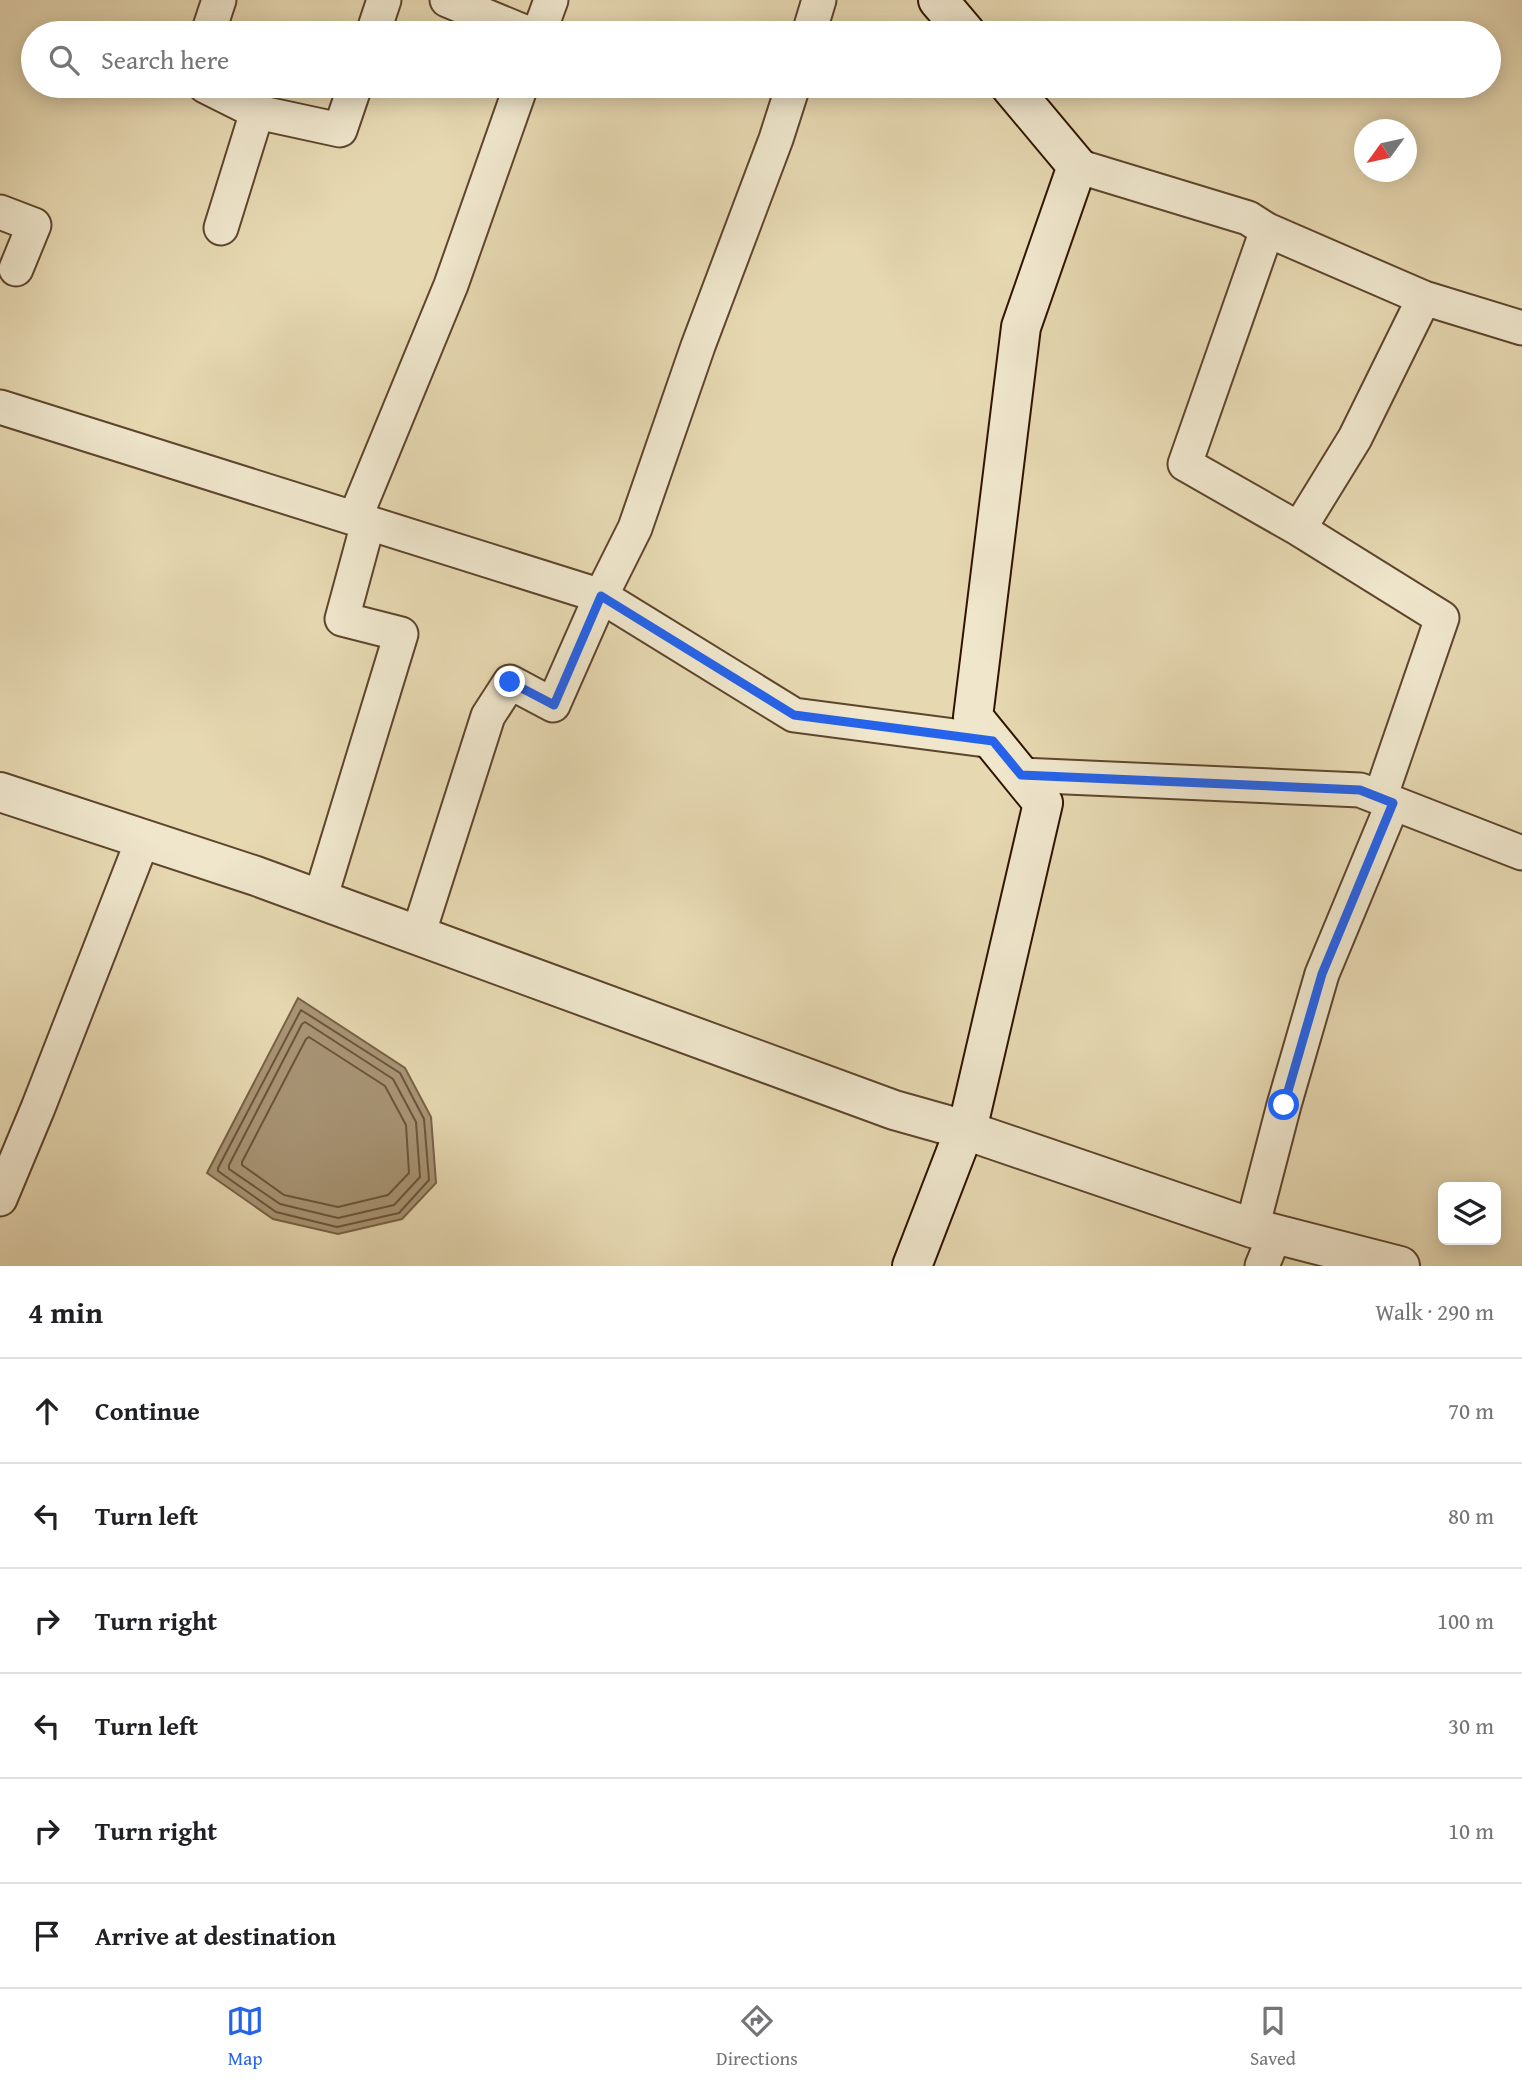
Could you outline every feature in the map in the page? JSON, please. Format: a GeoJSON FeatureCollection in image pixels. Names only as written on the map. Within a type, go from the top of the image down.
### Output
{"type":"FeatureCollection","features":[{"type":"Feature","properties":{"kind":"street"},"geometry":{"type":"LineString","coordinates":[[212,21],[219,0]]}},
{"type":"Feature","properties":{"kind":"street"},"geometry":{"type":"LineString","coordinates":[[377,21],[384,0]]}},
{"type":"Feature","properties":{"kind":"street"},"geometry":{"type":"LineString","coordinates":[[447,0],[498,21]]}},
{"type":"Feature","properties":{"kind":"street"},"geometry":{"type":"LineString","coordinates":[[543,21],[551,0]]}},
{"type":"Feature","properties":{"kind":"street"},"geometry":{"type":"LineString","coordinates":[[813,21],[819,0]]}},
{"type":"Feature","properties":{"kind":"street"},"geometry":{"type":"LineString","coordinates":[[938,0],[956,21]]}},
{"type":"Feature","properties":{"kind":"street"},"geometry":{"type":"LineString","coordinates":[[229,98],[257,112],[340,130],[351,98]]}},
{"type":"Feature","properties":{"kind":"street"},"geometry":{"type":"LineString","coordinates":[[320,899],[401,634],[342,619],[361,521],[451,285],[517,98]]}},
{"type":"Feature","properties":{"kind":"street"},"geometry":{"type":"LineString","coordinates":[[418,936],[488,716],[510,682],[554,705],[601,596],[635,528],[698,346],[789,98]]}},
{"type":"Feature","properties":{"kind":"street"},"geometry":{"type":"LineString","coordinates":[[1020,98],[1077,166],[1248,218],[1267,230],[1424,298],[1522,328]]}},
{"type":"Feature","properties":{"kind":"street"},"geometry":{"type":"LineString","coordinates":[[221,228],[257,112]]}},
{"type":"Feature","properties":{"kind":"street"},"geometry":{"type":"LineString","coordinates":[[912,1266],[971,1113],[1043,803],[974,717],[1021,327],[1077,166]]}},
{"type":"Feature","properties":{"kind":"street"},"geometry":{"type":"LineString","coordinates":[[0,212],[34,225],[16,270]]}},
{"type":"Feature","properties":{"kind":"street"},"geometry":{"type":"LineString","coordinates":[[1263,1243],[1284,1105],[1322,974],[1387,801],[1442,618],[1299,529],[1185,464],[1267,230]]}},
{"type":"Feature","properties":{"kind":"street"},"geometry":{"type":"LineString","coordinates":[[1299,529],[1355,438],[1424,298]]}},
{"type":"Feature","properties":{"kind":"street"},"geometry":{"type":"LineString","coordinates":[[0,407],[601,596],[794,715],[993,741]]}},
{"type":"Feature","properties":{"kind":"street"},"geometry":{"type":"LineString","coordinates":[[1021,775],[1360,790],[1522,853]]}},
{"type":"Feature","properties":{"kind":"street"},"geometry":{"type":"LineString","coordinates":[[0,792],[256,876],[894,1110],[965,1130],[1263,1243],[1400,1266]]}},
{"type":"Feature","properties":{"kind":"street"},"geometry":{"type":"LineString","coordinates":[[0,1199],[144,839]]}},
{"type":"Feature","properties":{"kind":"water"},"geometry":{"type":"Polygon","coordinates":[[[298,998],[405,1068],[431,1117],[436,1183],[402,1219],[338,1234],[273,1219],[207,1173],[298,998]]]}},
{"type":"Feature","properties":{"kind":"route"},"geometry":{"type":"LineString","coordinates":[[510,682],[554,705],[601,596],[794,715],[993,741],[1021,775],[1360,790],[1393,803],[1322,974],[1284,1105]]}}]}
